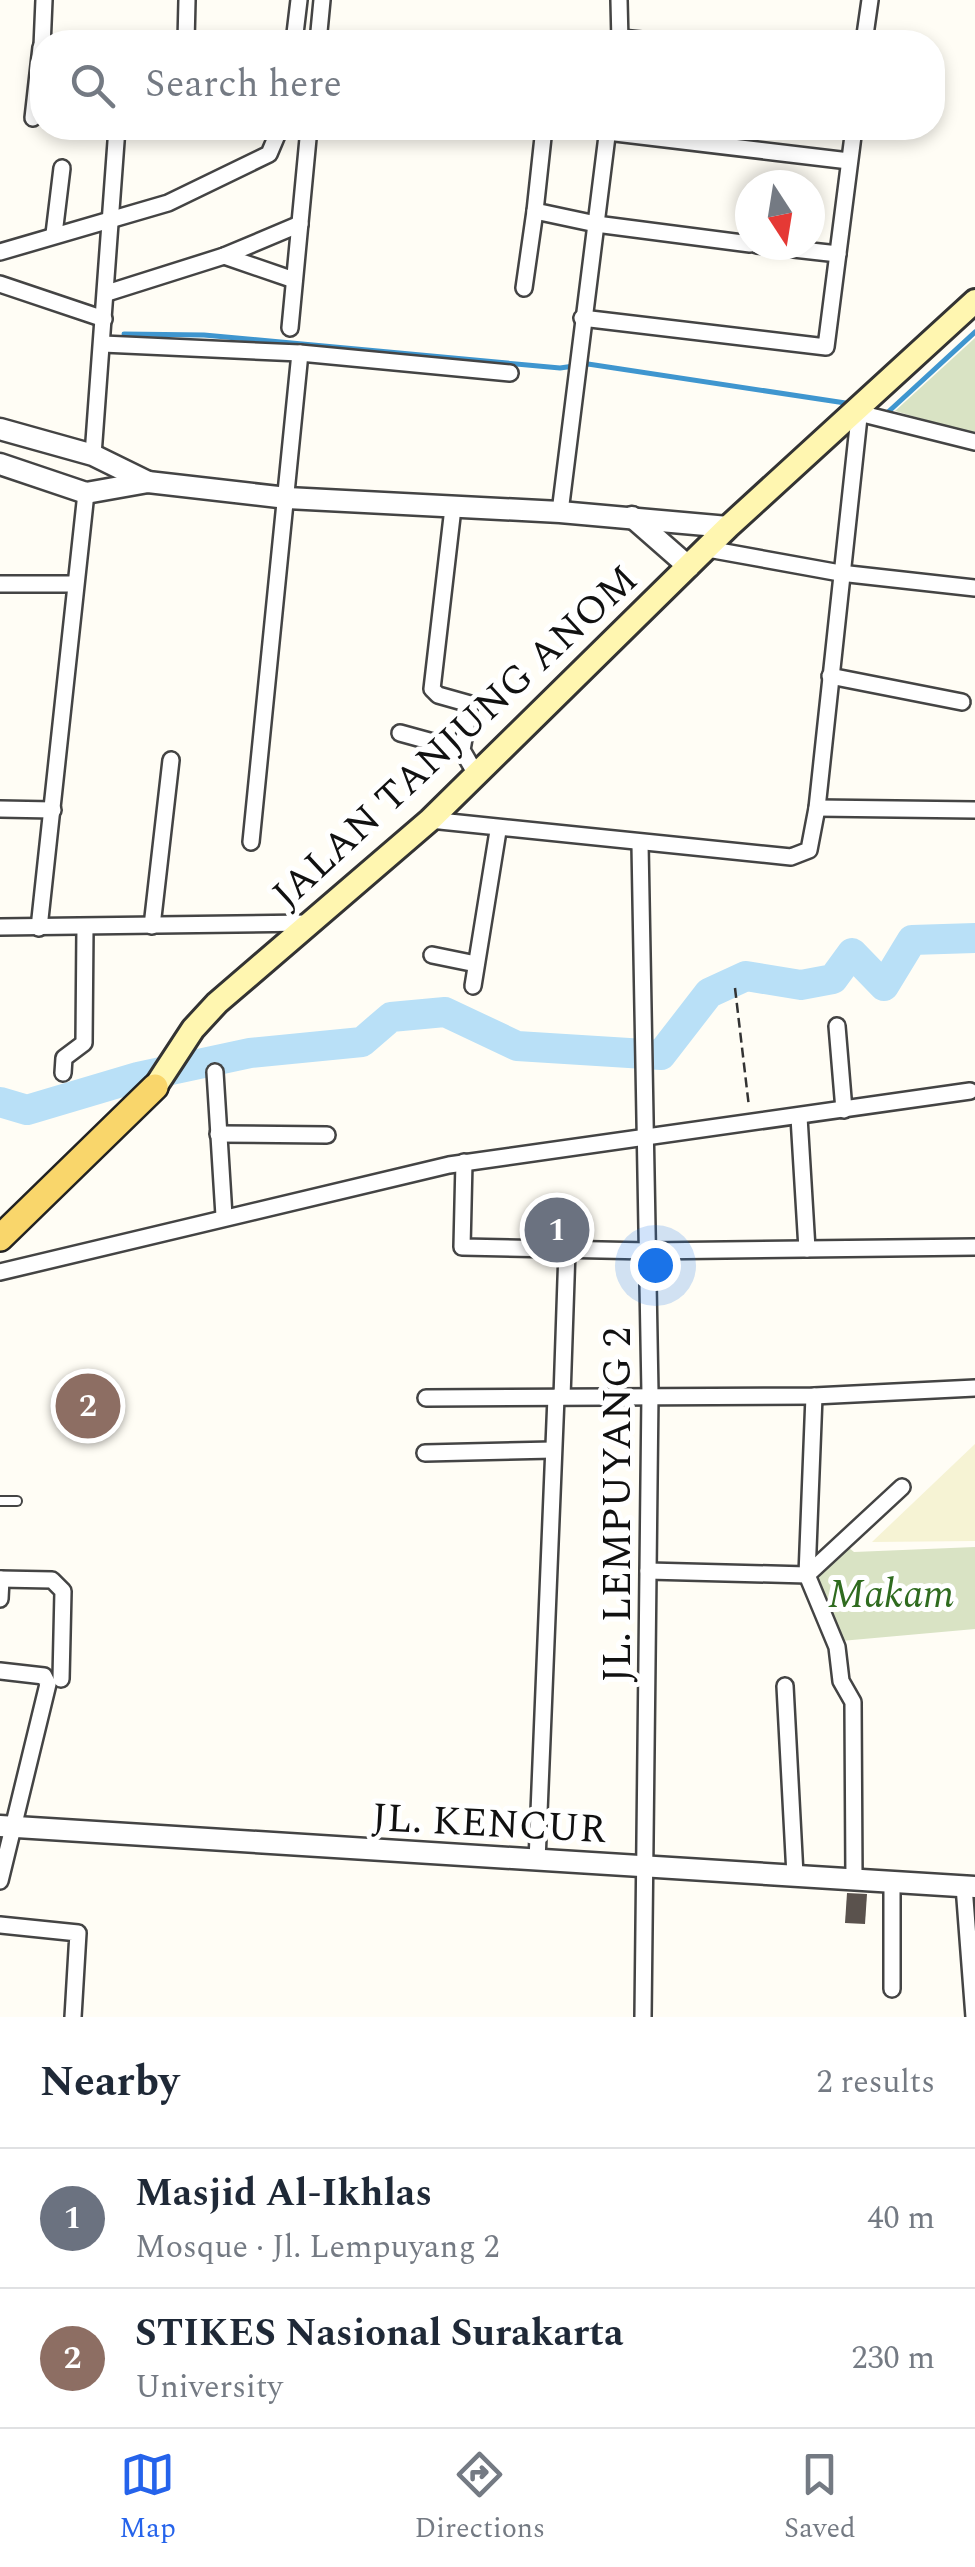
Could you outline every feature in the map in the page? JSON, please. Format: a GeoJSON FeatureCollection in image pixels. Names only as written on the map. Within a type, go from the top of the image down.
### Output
{"type":"FeatureCollection","features":[{"type":"Feature","properties":{"kind":"main road","name":"JALAN TANJUNG ANOM"},"geometry":{"type":"LineString","coordinates":[[0,1238],[155,1087],[216,1003],[430,820],[728,527],[975,301]]}},
{"type":"Feature","properties":{"kind":"street"},"geometry":{"type":"LineString","coordinates":[[43,30],[44,0]]}},
{"type":"Feature","properties":{"kind":"street"},"geometry":{"type":"LineString","coordinates":[[187,30],[188,0]]}},
{"type":"Feature","properties":{"kind":"street"},"geometry":{"type":"LineString","coordinates":[[295,30],[299,0]]}},
{"type":"Feature","properties":{"kind":"street"},"geometry":{"type":"LineString","coordinates":[[319,30],[322,0]]}},
{"type":"Feature","properties":{"kind":"street"},"geometry":{"type":"LineString","coordinates":[[619,0],[620,30]]}},
{"type":"Feature","properties":{"kind":"street"},"geometry":{"type":"LineString","coordinates":[[866,30],[870,0]]}},
{"type":"Feature","properties":{"kind":"street"},"geometry":{"type":"LineString","coordinates":[[39,928],[104,344],[116,140]]}},
{"type":"Feature","properties":{"kind":"street"},"geometry":{"type":"LineString","coordinates":[[0,252],[168,203],[269,154],[275,140]]}},
{"type":"Feature","properties":{"kind":"street"},"geometry":{"type":"LineString","coordinates":[[290,328],[308,140]]}},
{"type":"Feature","properties":{"kind":"street"},"geometry":{"type":"LineString","coordinates":[[524,288],[543,140]]}},
{"type":"Feature","properties":{"kind":"street"},"geometry":{"type":"LineString","coordinates":[[560,512],[607,140]]}},
{"type":"Feature","properties":{"kind":"street"},"geometry":{"type":"LineString","coordinates":[[683,140],[849,162]]}},
{"type":"Feature","properties":{"kind":"street"},"geometry":{"type":"LineString","coordinates":[[582,318],[826,347],[852,140]]}},
{"type":"Feature","properties":{"kind":"street"},"geometry":{"type":"LineString","coordinates":[[54,234],[62,168]]}},
{"type":"Feature","properties":{"kind":"street"},"geometry":{"type":"LineString","coordinates":[[535,211],[596,224],[735,242]]}},
{"type":"Feature","properties":{"kind":"street"},"geometry":{"type":"LineString","coordinates":[[107,293],[224,256],[300,224]]}},
{"type":"Feature","properties":{"kind":"street"},"geometry":{"type":"LineString","coordinates":[[825,253],[838,254]]}},
{"type":"Feature","properties":{"kind":"street"},"geometry":{"type":"LineString","coordinates":[[224,256],[294,280]]}},
{"type":"Feature","properties":{"kind":"street"},"geometry":{"type":"LineString","coordinates":[[0,284],[104,319]]}},
{"type":"Feature","properties":{"kind":"street"},"geometry":{"type":"LineString","coordinates":[[104,344],[300,353],[510,374]]}},
{"type":"Feature","properties":{"kind":"street"},"geometry":{"type":"LineString","coordinates":[[251,842],[300,353]]}},
{"type":"Feature","properties":{"kind":"street"},"geometry":{"type":"LineString","coordinates":[[430,820],[790,857],[812,844],[859,410],[975,442]]}},
{"type":"Feature","properties":{"kind":"street"},"geometry":{"type":"LineString","coordinates":[[0,430],[93,456],[148,482]]}},
{"type":"Feature","properties":{"kind":"street"},"geometry":{"type":"LineString","coordinates":[[0,464],[86,493],[148,482],[287,498],[560,512],[728,527]]}},
{"type":"Feature","properties":{"kind":"street"},"geometry":{"type":"LineString","coordinates":[[453,508],[432,688],[438,695],[470,704],[462,750],[476,776]]}},
{"type":"Feature","properties":{"kind":"street"},"geometry":{"type":"LineString","coordinates":[[632,517],[689,567]]}},
{"type":"Feature","properties":{"kind":"street"},"geometry":{"type":"LineString","coordinates":[[708,548],[840,573],[975,588]]}},
{"type":"Feature","properties":{"kind":"street"},"geometry":{"type":"LineString","coordinates":[[0,584],[76,584]]}},
{"type":"Feature","properties":{"kind":"street"},"geometry":{"type":"LineString","coordinates":[[830,676],[962,702]]}},
{"type":"Feature","properties":{"kind":"street"},"geometry":{"type":"LineString","coordinates":[[400,733],[462,750]]}},
{"type":"Feature","properties":{"kind":"street"},"geometry":{"type":"LineString","coordinates":[[152,926],[171,760]]}},
{"type":"Feature","properties":{"kind":"street"},"geometry":{"type":"LineString","coordinates":[[817,808],[975,810]]}},
{"type":"Feature","properties":{"kind":"street"},"geometry":{"type":"LineString","coordinates":[[0,809],[53,810]]}},
{"type":"Feature","properties":{"kind":"street"},"geometry":{"type":"LineString","coordinates":[[473,986],[498,830]]}},
{"type":"Feature","properties":{"kind":"street","name":"JL. LEMPUYANG 2"},"geometry":{"type":"LineString","coordinates":[[640,844],[650,1393],[643,2017]]}},
{"type":"Feature","properties":{"kind":"street"},"geometry":{"type":"LineString","coordinates":[[0,928],[310,923]]}},
{"type":"Feature","properties":{"kind":"street"},"geometry":{"type":"LineString","coordinates":[[63,1073],[64,1058],[85,1037],[84,927]]}},
{"type":"Feature","properties":{"kind":"street"},"geometry":{"type":"LineString","coordinates":[[432,955],[476,964]]}},
{"type":"Feature","properties":{"kind":"street"},"geometry":{"type":"LineString","coordinates":[[836,1026],[844,1110]]}},
{"type":"Feature","properties":{"kind":"street"},"geometry":{"type":"LineString","coordinates":[[215,1072],[224,1216]]}},
{"type":"Feature","properties":{"kind":"street"},"geometry":{"type":"LineString","coordinates":[[0,1272],[464,1162],[970,1092]]}},
{"type":"Feature","properties":{"kind":"street"},"geometry":{"type":"LineString","coordinates":[[799,1117],[808,1249]]}},
{"type":"Feature","properties":{"kind":"street"},"geometry":{"type":"LineString","coordinates":[[218,1134],[327,1134]]}},
{"type":"Feature","properties":{"kind":"street"},"geometry":{"type":"LineString","coordinates":[[464,1162],[462,1248],[648,1252],[975,1248]]}},
{"type":"Feature","properties":{"kind":"street"},"geometry":{"type":"LineString","coordinates":[[537,1861],[554,1450],[567,1250]]}},
{"type":"Feature","properties":{"kind":"street"},"geometry":{"type":"LineString","coordinates":[[426,1398],[650,1393],[814,1396],[975,1388]]}},
{"type":"Feature","properties":{"kind":"street"},"geometry":{"type":"LineString","coordinates":[[814,1396],[807,1575],[837,1647],[841,1681],[853,1702],[854,1879]]}},
{"type":"Feature","properties":{"kind":"street"},"geometry":{"type":"LineString","coordinates":[[425,1453],[554,1450]]}},
{"type":"Feature","properties":{"kind":"street"},"geometry":{"type":"LineString","coordinates":[[648,1571],[807,1575],[902,1486]]}},
{"type":"Feature","properties":{"kind":"street"},"geometry":{"type":"LineString","coordinates":[[0,1600],[1,1579],[52,1580],[63,1591],[61,1679]]}},
{"type":"Feature","properties":{"kind":"street"},"geometry":{"type":"LineString","coordinates":[[0,1671],[44,1676],[48,1684],[5,1827],[0,1881]]}},
{"type":"Feature","properties":{"kind":"street"},"geometry":{"type":"LineString","coordinates":[[784,1686],[795,1874]]}},
{"type":"Feature","properties":{"kind":"street","name":"JL. KENCUR"},"geometry":{"type":"LineString","coordinates":[[5,1827],[970,1886]]}},
{"type":"Feature","properties":{"kind":"street"},"geometry":{"type":"LineString","coordinates":[[890,1989],[892,1881]]}},
{"type":"Feature","properties":{"kind":"street"},"geometry":{"type":"LineString","coordinates":[[970,1886],[974,2017]]}},
{"type":"Feature","properties":{"kind":"street"},"geometry":{"type":"LineString","coordinates":[[0,1925],[78,1932],[73,2017]]}},
{"type":"Feature","properties":{"kind":"lane"},"geometry":{"type":"LineString","coordinates":[[0,1501],[17,1501]]}},
{"type":"Feature","properties":{"kind":"path"},"geometry":{"type":"LineString","coordinates":[[735,988],[750,1123]]}},
{"type":"Feature","properties":{"kind":"shaded area"},"geometry":{"type":"Polygon","coordinates":[[[975,1444],[975,1541],[872,1542],[975,1444]]]}},
{"type":"Feature","properties":{"kind":"green space"},"geometry":{"type":"Polygon","coordinates":[[[975,338],[975,434],[895,411],[975,338]]]}},
{"type":"Feature","properties":{"kind":"green space","name":"Makam"},"geometry":{"type":"Polygon","coordinates":[[[975,1547],[975,1629],[841,1641],[814,1577],[849,1548],[854,1552],[975,1547]]]}},
{"type":"Feature","properties":{"kind":"building"},"geometry":{"type":"Polygon","coordinates":[[[543,1215],[573,1216],[572,1238],[542,1237],[543,1215]]]}},
{"type":"Feature","properties":{"kind":"building"},"geometry":{"type":"Polygon","coordinates":[[[847,1893],[867,1894],[865,1924],[845,1923],[847,1893]]]}},
{"type":"Feature","properties":{"kind":"waterway"},"geometry":{"type":"LineString","coordinates":[[887,413],[975,332]]}},
{"type":"Feature","properties":{"kind":"waterway"},"geometry":{"type":"LineString","coordinates":[[124,334],[204,335],[560,368],[588,364],[852,404]]}},
{"type":"Feature","properties":{"kind":"waterway"},"geometry":{"type":"LineString","coordinates":[[0,1102],[27,1110],[138,1077],[250,1053],[362,1042],[391,1017],[445,1012],[517,1046],[661,1055],[709,993],[746,976],[801,985],[833,979],[852,953],[884,986],[912,940],[975,938]]}},
{"type":"Feature","properties":{"kind":"place","name":"Masjid Al-Ikhlas"},"geometry":{"type":"Point","coordinates":[557,1230]}},
{"type":"Feature","properties":{"kind":"place","name":"STIKES Nasional Surakarta"},"geometry":{"type":"Point","coordinates":[88,1406]}}]}
